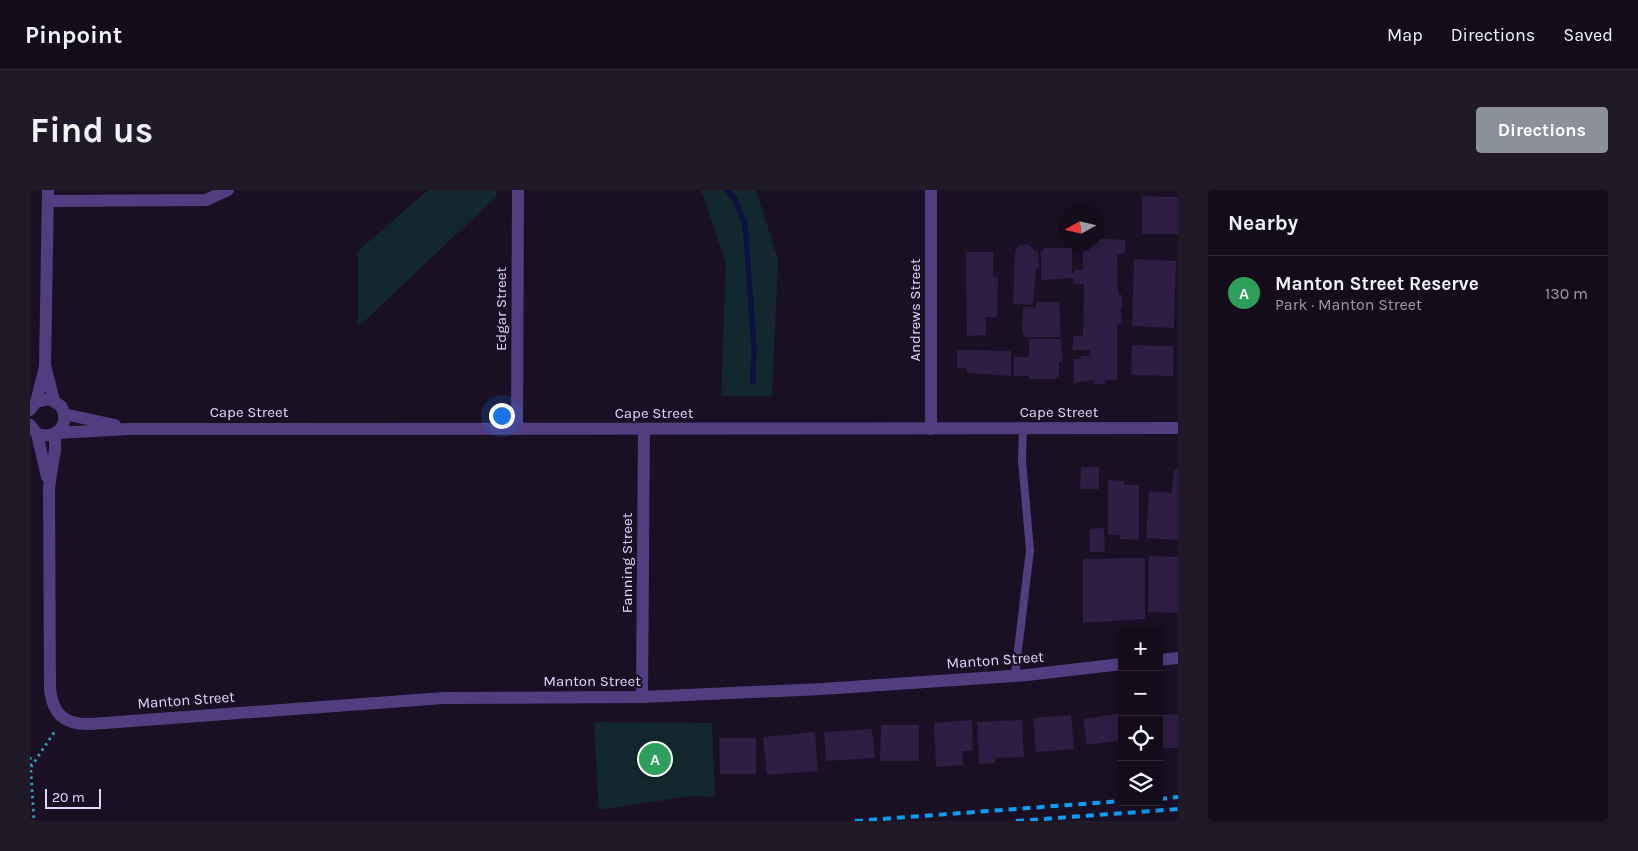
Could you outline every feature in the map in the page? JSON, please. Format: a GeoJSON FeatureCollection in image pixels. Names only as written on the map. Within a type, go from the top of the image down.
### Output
{"type":"FeatureCollection","features":[{"type":"Feature","properties":{"kind":"street"},"geometry":{"type":"LineString","coordinates":[[54,401],[45,367],[48,195],[206,200],[228,190]]}},
{"type":"Feature","properties":{"kind":"street","name":"Edgar Street"},"geometry":{"type":"LineString","coordinates":[[517,429],[518,190]]}},
{"type":"Feature","properties":{"kind":"street","name":"Andrews Street"},"geometry":{"type":"LineString","coordinates":[[931,190],[932,430]]}},
{"type":"Feature","properties":{"kind":"street"},"geometry":{"type":"LineString","coordinates":[[33,405],[45,367]]}},
{"type":"Feature","properties":{"kind":"street"},"geometry":{"type":"LineString","coordinates":[[33,405],[45,399],[54,401],[61,406],[64,414],[64,425],[56,433],[49,487]]}},
{"type":"Feature","properties":{"kind":"street","name":"Cape Street"},"geometry":{"type":"LineString","coordinates":[[64,414],[130,429]]}},
{"type":"Feature","properties":{"kind":"street","name":"Cape Street"},"geometry":{"type":"LineString","coordinates":[[33,429],[43,436],[56,433],[130,429],[932,430],[1178,428]]}},
{"type":"Feature","properties":{"kind":"street"},"geometry":{"type":"LineString","coordinates":[[33,429],[49,487]]}},
{"type":"Feature","properties":{"kind":"street","name":"Fanning Street"},"geometry":{"type":"LineString","coordinates":[[642,697],[644,429]]}},
{"type":"Feature","properties":{"kind":"street","name":"Manton Street"},"geometry":{"type":"LineString","coordinates":[[49,487],[50,689],[54,707],[62,719],[78,724],[444,698],[642,697],[822,689],[1015,676],[1118,664]]}},
{"type":"Feature","properties":{"kind":"street"},"geometry":{"type":"LineString","coordinates":[[1163,660],[1178,658]]}},
{"type":"Feature","properties":{"kind":"lane"},"geometry":{"type":"LineString","coordinates":[[1015,676],[1030,550],[1022,460],[1023,428]]}},
{"type":"Feature","properties":{"kind":"path"},"geometry":{"type":"LineString","coordinates":[[30,769],[55,730]]}},
{"type":"Feature","properties":{"kind":"path"},"geometry":{"type":"LineString","coordinates":[[30,757],[34,821]]}},
{"type":"Feature","properties":{"kind":"shaded area"},"geometry":{"type":"Polygon","coordinates":[[[428,190],[496,190],[496,197],[358,327],[358,251],[428,190]]]}},
{"type":"Feature","properties":{"kind":"shaded area"},"geometry":{"type":"Polygon","coordinates":[[[701,190],[756,190],[778,260],[772,396],[721,396],[726,263],[701,190]]]}},
{"type":"Feature","properties":{"kind":"shaded area"},"geometry":{"type":"Polygon","coordinates":[[[594,722],[712,723],[715,797],[690,796],[599,810],[594,722]]]}},
{"type":"Feature","properties":{"kind":"building"},"geometry":{"type":"Polygon","coordinates":[[[1142,196],[1178,197],[1178,234],[1142,234],[1142,196]]]}},
{"type":"Feature","properties":{"kind":"building"},"geometry":{"type":"Polygon","coordinates":[[[1103,238],[1125,240],[1125,252],[1117,255],[1118,295],[1122,295],[1122,309],[1118,309],[1121,311],[1122,324],[1117,324],[1117,380],[1106,380],[1105,384],[1094,384],[1094,380],[1074,383],[1074,359],[1081,359],[1081,356],[1090,356],[1090,350],[1073,350],[1073,336],[1083,336],[1084,284],[1074,284],[1073,278],[1041,280],[1041,252],[1045,248],[1072,250],[1072,273],[1074,274],[1074,270],[1083,270],[1083,251],[1103,250],[1103,238]]]}},
{"type":"Feature","properties":{"kind":"building"},"geometry":{"type":"Polygon","coordinates":[[[1028,244],[1035,251],[1038,251],[1039,268],[1036,268],[1033,305],[1013,304],[1015,251],[1019,245],[1028,244]]]}},
{"type":"Feature","properties":{"kind":"building"},"geometry":{"type":"Polygon","coordinates":[[[966,252],[993,252],[993,277],[998,277],[997,317],[986,317],[986,335],[967,336],[966,252]]]}},
{"type":"Feature","properties":{"kind":"building"},"geometry":{"type":"Polygon","coordinates":[[[1134,259],[1176,261],[1174,328],[1132,326],[1134,259]]]}},
{"type":"Feature","properties":{"kind":"building"},"geometry":{"type":"Polygon","coordinates":[[[1036,302],[1059,302],[1061,337],[1026,337],[1022,332],[1023,307],[1036,307],[1036,302]]]}},
{"type":"Feature","properties":{"kind":"building"},"geometry":{"type":"Polygon","coordinates":[[[1029,339],[1061,339],[1063,362],[1059,362],[1059,377],[1055,377],[1055,379],[1029,379],[1029,376],[1014,376],[1014,357],[1029,357],[1029,339]]]}},
{"type":"Feature","properties":{"kind":"building"},"geometry":{"type":"Polygon","coordinates":[[[1132,345],[1174,346],[1173,376],[1131,375],[1132,345]]]}},
{"type":"Feature","properties":{"kind":"building"},"geometry":{"type":"Polygon","coordinates":[[[957,350],[1011,351],[1011,376],[967,373],[967,368],[957,368],[957,350]]]}},
{"type":"Feature","properties":{"kind":"building"},"geometry":{"type":"Polygon","coordinates":[[[1081,467],[1099,467],[1099,489],[1080,489],[1081,467]]]}},
{"type":"Feature","properties":{"kind":"building"},"geometry":{"type":"Polygon","coordinates":[[[1174,469],[1178,469],[1178,540],[1146,538],[1149,491],[1172,493],[1174,469]]]}},
{"type":"Feature","properties":{"kind":"building"},"geometry":{"type":"Polygon","coordinates":[[[1108,480],[1124,481],[1124,485],[1139,485],[1139,540],[1120,539],[1120,535],[1108,535],[1108,480]]]}},
{"type":"Feature","properties":{"kind":"building"},"geometry":{"type":"Polygon","coordinates":[[[1104,528],[1105,552],[1090,552],[1090,529],[1104,528]]]}},
{"type":"Feature","properties":{"kind":"building"},"geometry":{"type":"Polygon","coordinates":[[[1149,556],[1178,557],[1178,613],[1148,612],[1149,556]]]}},
{"type":"Feature","properties":{"kind":"building"},"geometry":{"type":"Polygon","coordinates":[[[1145,558],[1145,619],[1083,623],[1083,559],[1145,558]]]}},
{"type":"Feature","properties":{"kind":"building"},"geometry":{"type":"Polygon","coordinates":[[[1118,714],[1118,741],[1087,745],[1083,719],[1118,714]]]}},
{"type":"Feature","properties":{"kind":"building"},"geometry":{"type":"Polygon","coordinates":[[[1178,714],[1178,748],[1163,748],[1163,715],[1178,714]]]}},
{"type":"Feature","properties":{"kind":"building"},"geometry":{"type":"Polygon","coordinates":[[[1071,715],[1074,749],[1036,752],[1033,718],[1071,715]]]}},
{"type":"Feature","properties":{"kind":"building"},"geometry":{"type":"Polygon","coordinates":[[[972,720],[973,751],[962,751],[963,765],[936,767],[934,723],[972,720]]]}},
{"type":"Feature","properties":{"kind":"building"},"geometry":{"type":"Polygon","coordinates":[[[1022,720],[1024,757],[995,758],[995,763],[979,764],[977,722],[1022,720]]]}},
{"type":"Feature","properties":{"kind":"building"},"geometry":{"type":"Polygon","coordinates":[[[881,725],[919,725],[919,761],[880,761],[881,725]]]}},
{"type":"Feature","properties":{"kind":"building"},"geometry":{"type":"Polygon","coordinates":[[[872,729],[875,758],[826,761],[824,732],[872,729]]]}},
{"type":"Feature","properties":{"kind":"building"},"geometry":{"type":"Polygon","coordinates":[[[815,732],[818,771],[767,775],[763,737],[815,732]]]}},
{"type":"Feature","properties":{"kind":"building"},"geometry":{"type":"Polygon","coordinates":[[[719,738],[756,738],[756,774],[720,774],[719,738]]]}},
{"type":"Feature","properties":{"kind":"waterway"},"geometry":{"type":"LineString","coordinates":[[727,190],[735,199],[745,224],[754,346],[753,381]]}},
{"type":"Feature","properties":{"kind":"railway"},"geometry":{"type":"LineString","coordinates":[[1163,799],[1178,797]]}},
{"type":"Feature","properties":{"kind":"railway"},"geometry":{"type":"LineString","coordinates":[[855,821],[1118,801]]}},
{"type":"Feature","properties":{"kind":"railway"},"geometry":{"type":"LineString","coordinates":[[1016,821],[1178,809]]}},
{"type":"Feature","properties":{"kind":"place","name":"Manton Street Reserve"},"geometry":{"type":"Point","coordinates":[655,759]}}]}
